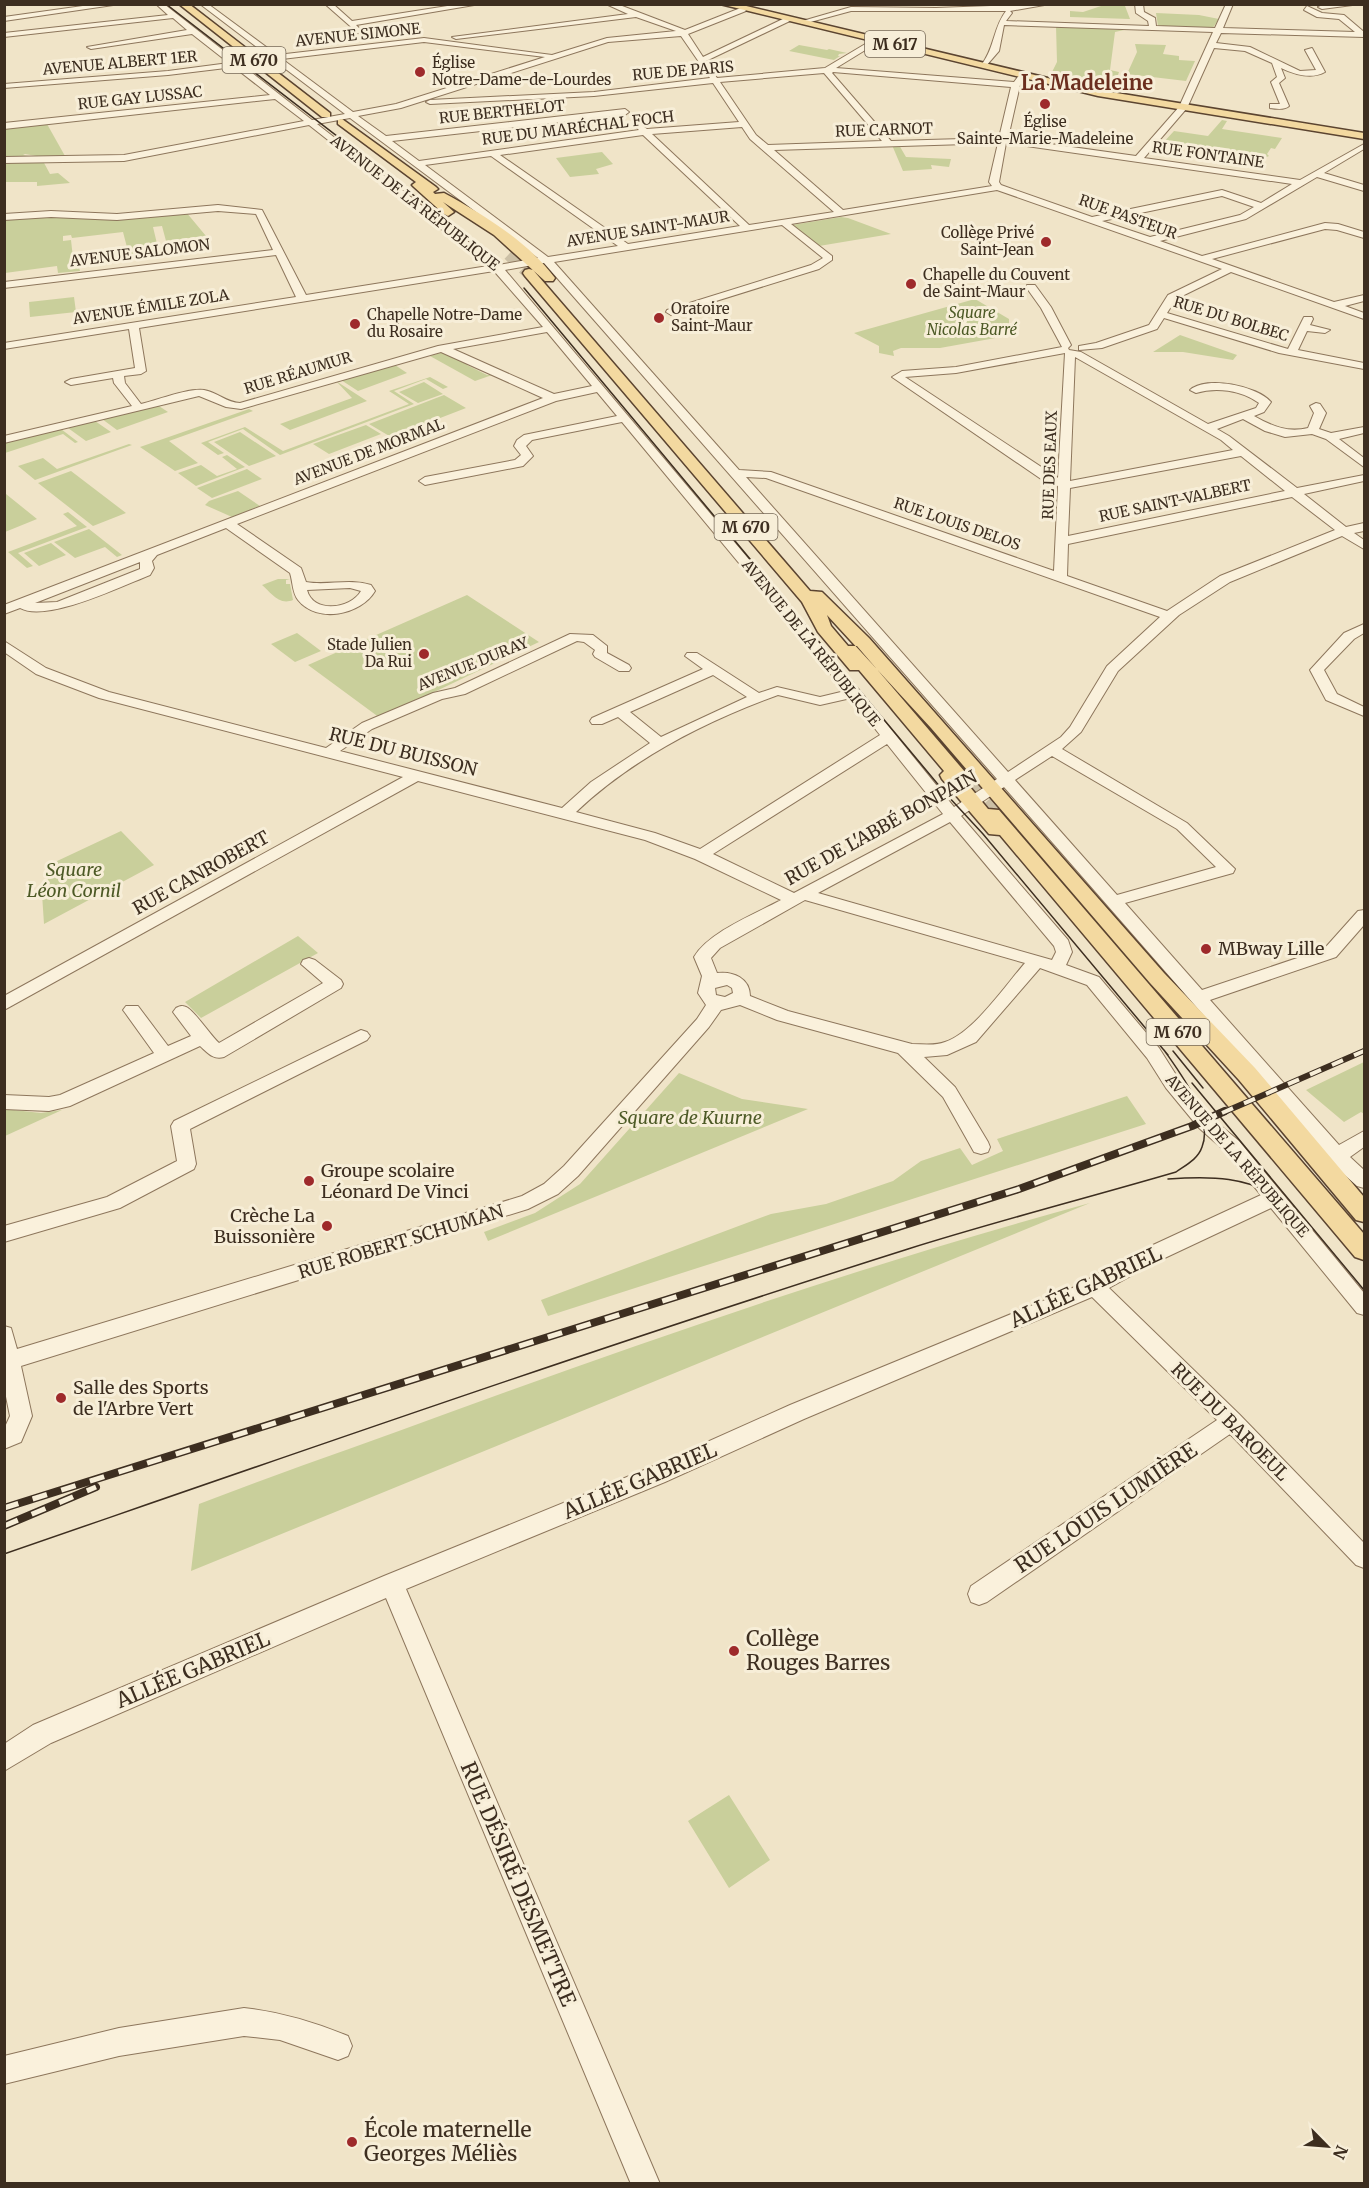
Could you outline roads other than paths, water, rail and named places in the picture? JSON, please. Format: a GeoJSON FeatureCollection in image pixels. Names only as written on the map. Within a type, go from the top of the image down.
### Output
{"type":"FeatureCollection","features":[{"type":"Feature","properties":{"kind":"main road"},"geometry":{"type":"LineString","coordinates":[[175,4],[234,48],[247,54]]}},
{"type":"Feature","properties":{"kind":"main road","name":"M 670"},"geometry":{"type":"LineString","coordinates":[[183,4],[258,63],[261,70],[336,118]]}},
{"type":"Feature","properties":{"kind":"main road","name":"M 670"},"geometry":{"type":"LineString","coordinates":[[190,4],[280,75],[297,83],[336,118]]}},
{"type":"Feature","properties":{"kind":"main road","name":"M 617"},"geometry":{"type":"LineString","coordinates":[[717,4],[1026,74],[1184,107],[1365,136]]}},
{"type":"Feature","properties":{"kind":"main road","name":"M 617"},"geometry":{"type":"LineString","coordinates":[[724,4],[741,10]]}},
{"type":"Feature","properties":{"kind":"main road","name":"M 617"},"geometry":{"type":"LineString","coordinates":[[974,62],[1026,74]]}},
{"type":"Feature","properties":{"kind":"main road","name":"AVENUE DE LA RÉPUBLIQUE"},"geometry":{"type":"LineString","coordinates":[[336,118],[386,161],[440,195],[523,261],[657,412],[967,779]]}},
{"type":"Feature","properties":{"kind":"main road","name":"AVENUE DE LA RÉPUBLIQUE"},"geometry":{"type":"LineString","coordinates":[[336,118],[523,261],[593,347],[812,597]]}},
{"type":"Feature","properties":{"kind":"main road"},"geometry":{"type":"LineString","coordinates":[[419,183],[456,219]]}},
{"type":"Feature","properties":{"kind":"main road"},"geometry":{"type":"LineString","coordinates":[[440,195],[466,210],[523,261]]}},
{"type":"Feature","properties":{"kind":"main road"},"geometry":{"type":"LineString","coordinates":[[812,597],[863,642],[997,798],[1157,978],[1247,1074],[1365,1213]]}},
{"type":"Feature","properties":{"kind":"main road"},"geometry":{"type":"LineString","coordinates":[[812,597],[836,642],[1102,953],[1140,987]]}},
{"type":"Feature","properties":{"kind":"main road","name":"AVENUE DE LA RÉPUBLIQUE"},"geometry":{"type":"LineString","coordinates":[[997,798],[1140,987],[1365,1250]]}},
{"type":"Feature","properties":{"kind":"main road","name":"AVENUE DE LA RÉPUBLIQUE"},"geometry":{"type":"LineString","coordinates":[[997,798],[1365,1231]]}},
{"type":"Feature","properties":{"kind":"street"},"geometry":{"type":"LineString","coordinates":[[67,4],[83,12],[94,57]]}},
{"type":"Feature","properties":{"kind":"street"},"geometry":{"type":"LineString","coordinates":[[4,19],[117,4]]}},
{"type":"Feature","properties":{"kind":"street","name":"AVENUE DE LA RÉPUBLIQUE"},"geometry":{"type":"LineString","coordinates":[[159,4],[498,268],[854,693],[952,815],[1062,944],[1064,952],[1056,968],[1090,979],[1100,989],[1153,1053],[1172,1083],[1205,1123],[1232,1146],[1365,1307]]}},
{"type":"Feature","properties":{"kind":"street","name":"AVENUE DE LA RÉPUBLIQUE"},"geometry":{"type":"LineString","coordinates":[[202,4],[273,58],[336,118],[383,139],[416,164],[523,261],[733,472],[997,798],[1114,901],[1338,1155],[1365,1181]]}},
{"type":"Feature","properties":{"kind":"street"},"geometry":{"type":"LineString","coordinates":[[327,4],[375,46]]}},
{"type":"Feature","properties":{"kind":"street"},"geometry":{"type":"LineString","coordinates":[[350,24],[477,4]]}},
{"type":"Feature","properties":{"kind":"street"},"geometry":{"type":"LineString","coordinates":[[609,4],[684,33],[753,137],[841,213]]}},
{"type":"Feature","properties":{"kind":"street"},"geometry":{"type":"LineString","coordinates":[[803,22],[848,9],[973,7],[1009,9],[1047,4]]}},
{"type":"Feature","properties":{"kind":"street"},"geometry":{"type":"LineString","coordinates":[[1139,4],[1140,13],[1152,20],[1154,29]]}},
{"type":"Feature","properties":{"kind":"street"},"geometry":{"type":"LineString","coordinates":[[1138,159],[1184,107],[1230,4]]}},
{"type":"Feature","properties":{"kind":"street"},"geometry":{"type":"LineString","coordinates":[[1303,6],[1357,4]]}},
{"type":"Feature","properties":{"kind":"street"},"geometry":{"type":"LineString","coordinates":[[1303,6],[1320,15],[1341,17],[1364,35]]}},
{"type":"Feature","properties":{"kind":"street"},"geometry":{"type":"LineString","coordinates":[[986,64],[997,52],[998,28],[1009,9]]}},
{"type":"Feature","properties":{"kind":"street"},"geometry":{"type":"LineString","coordinates":[[419,101],[452,88],[611,39],[684,33],[741,10]]}},
{"type":"Feature","properties":{"kind":"street"},"geometry":{"type":"LineString","coordinates":[[424,40],[635,15]]}},
{"type":"Feature","properties":{"kind":"street"},"geometry":{"type":"LineString","coordinates":[[4,35],[175,16]]}},
{"type":"Feature","properties":{"kind":"street"},"geometry":{"type":"LineString","coordinates":[[702,60],[790,20]]}},
{"type":"Feature","properties":{"kind":"street"},"geometry":{"type":"LineString","coordinates":[[1001,23],[1364,35]]}},
{"type":"Feature","properties":{"kind":"street"},"geometry":{"type":"LineString","coordinates":[[91,47],[195,31]]}},
{"type":"Feature","properties":{"kind":"street"},"geometry":{"type":"LineString","coordinates":[[1347,35],[1365,46]]}},
{"type":"Feature","properties":{"kind":"street"},"geometry":{"type":"LineString","coordinates":[[877,39],[826,71],[888,143]]}},
{"type":"Feature","properties":{"kind":"street","name":"AVENUE SIMONE"},"geometry":{"type":"LineString","coordinates":[[273,58],[424,40],[554,57]]}},
{"type":"Feature","properties":{"kind":"street"},"geometry":{"type":"LineString","coordinates":[[1212,45],[1247,49],[1299,73],[1321,72],[1309,50]]}},
{"type":"Feature","properties":{"kind":"street"},"geometry":{"type":"LineString","coordinates":[[1273,106],[1285,106],[1275,82],[1281,78],[1275,62]]}},
{"type":"Feature","properties":{"kind":"street","name":"AVENUE ALBERT 1ER"},"geometry":{"type":"LineString","coordinates":[[4,86],[203,69],[237,63]]}},
{"type":"Feature","properties":{"kind":"street"},"geometry":{"type":"LineString","coordinates":[[97,67],[101,79]]}},
{"type":"Feature","properties":{"kind":"street","name":"RUE DE PARIS"},"geometry":{"type":"LineString","coordinates":[[4,160],[124,158],[419,101],[467,101],[604,93],[826,71],[881,73],[1016,85]]}},
{"type":"Feature","properties":{"kind":"street"},"geometry":{"type":"LineString","coordinates":[[998,187],[994,182],[994,176],[1016,85],[1026,74]]}},
{"type":"Feature","properties":{"kind":"street"},"geometry":{"type":"LineString","coordinates":[[452,88],[467,101]]}},
{"type":"Feature","properties":{"kind":"street"},"geometry":{"type":"LineString","coordinates":[[604,93],[747,228]]}},
{"type":"Feature","properties":{"kind":"street","name":"RUE GAY LUSSAC"},"geometry":{"type":"LineString","coordinates":[[4,126],[279,96]]}},
{"type":"Feature","properties":{"kind":"street","name":"RUE BERTHELOT"},"geometry":{"type":"LineString","coordinates":[[383,139],[625,112]]}},
{"type":"Feature","properties":{"kind":"street","name":"RUE DU MARÉCHAL FOCH"},"geometry":{"type":"LineString","coordinates":[[416,164],[645,132],[744,124]]}},
{"type":"Feature","properties":{"kind":"street","name":"RUE CARNOT"},"geometry":{"type":"LineString","coordinates":[[766,148],[1003,140]]}},
{"type":"Feature","properties":{"kind":"street","name":"RUE FONTAINE"},"geometry":{"type":"LineString","coordinates":[[1003,140],[1302,183]]}},
{"type":"Feature","properties":{"kind":"street"},"geometry":{"type":"LineString","coordinates":[[1148,241],[1240,218],[1365,146]]}},
{"type":"Feature","properties":{"kind":"street"},"geometry":{"type":"LineString","coordinates":[[492,153],[626,247]]}},
{"type":"Feature","properties":{"kind":"street"},"geometry":{"type":"LineString","coordinates":[[1316,174],[1365,188]]}},
{"type":"Feature","properties":{"kind":"street","name":"AVENUE SAINT-MAUR"},"geometry":{"type":"LineString","coordinates":[[302,298],[498,268],[523,261],[981,192],[998,187]]}},
{"type":"Feature","properties":{"kind":"street","name":"RUE PASTEUR"},"geometry":{"type":"LineString","coordinates":[[998,187],[1013,190],[1148,241],[1365,316]]}},
{"type":"Feature","properties":{"kind":"street"},"geometry":{"type":"LineString","coordinates":[[1090,220],[1222,193],[1262,206]]}},
{"type":"Feature","properties":{"kind":"street"},"geometry":{"type":"LineString","coordinates":[[4,217],[51,214],[117,218],[186,209],[243,209],[259,213],[302,298]]}},
{"type":"Feature","properties":{"kind":"street"},"geometry":{"type":"LineString","coordinates":[[671,312],[815,267],[829,258],[783,222]]}},
{"type":"Feature","properties":{"kind":"street"},"geometry":{"type":"LineString","coordinates":[[1200,259],[1325,226],[1365,234]]}},
{"type":"Feature","properties":{"kind":"street","name":"AVENUE SALOMON"},"geometry":{"type":"LineString","coordinates":[[4,285],[279,252]]}},
{"type":"Feature","properties":{"kind":"street"},"geometry":{"type":"LineString","coordinates":[[1230,269],[1172,297],[1155,326],[1150,329],[1098,346],[948,372],[902,374],[898,378],[1048,478],[1065,485],[1243,452]]}},
{"type":"Feature","properties":{"kind":"street"},"geometry":{"type":"LineString","coordinates":[[1031,287],[1072,350],[1207,428],[1243,452],[1343,531],[1365,545]]}},
{"type":"Feature","properties":{"kind":"street","name":"AVENUE ÉMILE ZOLA"},"geometry":{"type":"LineString","coordinates":[[4,346],[302,298]]}},
{"type":"Feature","properties":{"kind":"street"},"geometry":{"type":"LineString","coordinates":[[1333,305],[1365,298]]}},
{"type":"Feature","properties":{"kind":"street","name":"RUE DU BOLBEC"},"geometry":{"type":"LineString","coordinates":[[1161,314],[1291,353],[1365,366]]}},
{"type":"Feature","properties":{"kind":"street","name":"RUE DU BOLBEC"},"geometry":{"type":"LineString","coordinates":[[1291,353],[1306,323],[1325,330]]}},
{"type":"Feature","properties":{"kind":"street"},"geometry":{"type":"LineString","coordinates":[[70,382],[141,370],[133,325]]}},
{"type":"Feature","properties":{"kind":"street","name":"RUE RÉAUMUR"},"geometry":{"type":"LineString","coordinates":[[139,408],[203,393],[211,394],[232,407],[241,406],[442,348],[548,329]]}},
{"type":"Feature","properties":{"kind":"street"},"geometry":{"type":"LineString","coordinates":[[442,348],[553,398]]}},
{"type":"Feature","properties":{"kind":"street","name":"RUE DES EAUX"},"geometry":{"type":"LineString","coordinates":[[1060,578],[1072,350]]}},
{"type":"Feature","properties":{"kind":"street"},"geometry":{"type":"LineString","coordinates":[[4,440],[139,408],[120,383],[118,374]]}},
{"type":"Feature","properties":{"kind":"street"},"geometry":{"type":"LineString","coordinates":[[1196,390],[1209,386],[1252,393],[1264,400],[1265,404],[1262,408],[1207,428]]}},
{"type":"Feature","properties":{"kind":"street","name":"AVENUE DE MORMAL"},"geometry":{"type":"LineString","coordinates":[[9,608],[130,562],[149,560],[228,524],[553,398],[599,388]]}},
{"type":"Feature","properties":{"kind":"street"},"geometry":{"type":"LineString","coordinates":[[1313,430],[1320,413],[1317,406]]}},
{"type":"Feature","properties":{"kind":"street"},"geometry":{"type":"LineString","coordinates":[[1244,415],[1282,434],[1293,435],[1313,430],[1330,437],[1365,463]]}},
{"type":"Feature","properties":{"kind":"street"},"geometry":{"type":"LineString","coordinates":[[425,481],[519,463],[526,456],[520,446],[521,442],[528,437],[625,418]]}},
{"type":"Feature","properties":{"kind":"street"},"geometry":{"type":"LineString","coordinates":[[1330,437],[1365,430]]}},
{"type":"Feature","properties":{"kind":"street","name":"RUE LOUIS DELOS"},"geometry":{"type":"LineString","coordinates":[[733,472],[767,475],[1169,616]]}},
{"type":"Feature","properties":{"kind":"street","name":"RUE SAINT-VALBERT"},"geometry":{"type":"LineString","coordinates":[[1062,541],[1365,478]]}},
{"type":"Feature","properties":{"kind":"street"},"geometry":{"type":"LineString","coordinates":[[228,524],[296,571],[300,584]]}},
{"type":"Feature","properties":{"kind":"street","name":"RUE DE L'ABBÉ BONPAIN"},"geometry":{"type":"LineString","coordinates":[[708,984],[710,976],[702,957],[708,948],[798,896],[952,815],[972,802],[997,798],[1076,729],[1118,662],[1169,616],[1225,579],[1343,531],[1365,527]]}},
{"type":"Feature","properties":{"kind":"street","name":"AVENUE DE MORMAL"},"geometry":{"type":"LineString","coordinates":[[9,608],[59,606],[145,572],[149,560]]}},
{"type":"Feature","properties":{"kind":"street"},"geometry":{"type":"LineString","coordinates":[[1365,628],[1349,636],[1317,670],[1331,697],[1339,703],[1365,712]]}},
{"type":"Feature","properties":{"kind":"street","name":"AVENUE DURAY"},"geometry":{"type":"LineString","coordinates":[[328,753],[367,726],[434,697],[460,691],[575,637],[588,638],[602,649],[600,654],[624,668]]}},
{"type":"Feature","properties":{"kind":"street","name":"RUE DU BUISSON"},"geometry":{"type":"LineString","coordinates":[[4,645],[41,671],[83,688],[140,705],[660,839],[798,896],[1056,968]]}},
{"type":"Feature","properties":{"kind":"street"},"geometry":{"type":"LineString","coordinates":[[692,656],[756,697]]}},
{"type":"Feature","properties":{"kind":"street"},"geometry":{"type":"LineString","coordinates":[[597,721],[713,670]]}},
{"type":"Feature","properties":{"kind":"street"},"geometry":{"type":"LineString","coordinates":[[566,813],[596,785],[659,743],[756,697],[782,691],[820,701],[854,693]]}},
{"type":"Feature","properties":{"kind":"street"},"geometry":{"type":"LineString","coordinates":[[620,711],[659,743]]}},
{"type":"Feature","properties":{"kind":"street"},"geometry":{"type":"LineString","coordinates":[[701,855],[888,737]]}},
{"type":"Feature","properties":{"kind":"street"},"geometry":{"type":"LineString","coordinates":[[1052,750],[1182,826],[1227,869],[1114,901]]}},
{"type":"Feature","properties":{"kind":"street","name":"RUE CANROBERT"},"geometry":{"type":"LineString","coordinates":[[4,1004],[416,776]]}},
{"type":"Feature","properties":{"kind":"street"},"geometry":{"type":"LineString","coordinates":[[1198,998],[1330,953],[1365,915]]}},
{"type":"Feature","properties":{"kind":"street"},"geometry":{"type":"LineString","coordinates":[[727,937],[715,947],[712,957],[716,968],[741,988],[739,998]]}},
{"type":"Feature","properties":{"kind":"street"},"geometry":{"type":"LineString","coordinates":[[732,980],[721,978],[708,984],[706,995],[717,1003],[729,1003],[739,998],[783,1016],[904,1048],[939,1051],[964,1043],[977,1032],[1037,961]]}},
{"type":"Feature","properties":{"kind":"street"},"geometry":{"type":"LineString","coordinates":[[182,1012],[202,1038],[218,1052],[335,984],[309,964]]}},
{"type":"Feature","properties":{"kind":"street","name":"RUE ROBERT SCHUMAN"},"geometry":{"type":"LineString","coordinates":[[7,1362],[528,1202],[551,1188],[571,1170],[703,1023],[717,1003]]}},
{"type":"Feature","properties":{"kind":"street"},"geometry":{"type":"LineString","coordinates":[[132,1010],[164,1054]]}},
{"type":"Feature","properties":{"kind":"street"},"geometry":{"type":"LineString","coordinates":[[4,1234],[113,1203],[187,1164],[180,1126],[361,1036]]}},
{"type":"Feature","properties":{"kind":"street"},"geometry":{"type":"LineString","coordinates":[[4,1102],[41,1105],[64,1101],[202,1038]]}},
{"type":"Feature","properties":{"kind":"street"},"geometry":{"type":"LineString","coordinates":[[904,1048],[950,1092],[981,1147]]}},
{"type":"Feature","properties":{"kind":"street"},"geometry":{"type":"LineString","coordinates":[[1338,1155],[1365,1138]]}},
{"type":"Feature","properties":{"kind":"street","name":"ALLÉE GABRIEL"},"geometry":{"type":"LineString","coordinates":[[4,1759],[42,1734],[392,1584],[657,1475],[797,1412],[1063,1302],[1147,1257],[1274,1198]]}},
{"type":"Feature","properties":{"kind":"street","name":"RUE DU BAROEUL"},"geometry":{"type":"LineString","coordinates":[[1094,1286],[1232,1421],[1365,1558]]}},
{"type":"Feature","properties":{"kind":"street"},"geometry":{"type":"LineString","coordinates":[[4,1334],[7,1362],[21,1416],[13,1435],[4,1440]]}},
{"type":"Feature","properties":{"kind":"street","name":"RUE LOUIS LUMIÈRE"},"geometry":{"type":"LineString","coordinates":[[980,1594],[1232,1421]]}},
{"type":"Feature","properties":{"kind":"street","name":"RUE DÉSIRÉ DESMETTRE"},"geometry":{"type":"LineString","coordinates":[[392,1584],[462,1754],[646,2184]]}},
{"type":"Feature","properties":{"kind":"street"},"geometry":{"type":"LineString","coordinates":[[4,2070],[119,2042],[244,2022],[280,2026],[338,2046]]}},
{"type":"Feature","properties":{"kind":"tunnel"},"geometry":{"type":"LineString","coordinates":[[509,254],[529,273]]}},
{"type":"Feature","properties":{"kind":"tunnel"},"geometry":{"type":"LineString","coordinates":[[970,776],[1000,809]]}},
{"type":"Feature","properties":{"kind":"tram line"},"geometry":{"type":"LineString","coordinates":[[166,4],[482,248]]}},
{"type":"Feature","properties":{"kind":"tram line"},"geometry":{"type":"LineString","coordinates":[[524,288],[946,794],[983,834],[1165,1051]]}},
{"type":"Feature","properties":{"kind":"tram line"},"geometry":{"type":"LineString","coordinates":[[4,1554],[455,1398],[795,1285],[1008,1219],[1176,1172],[1198,1155],[1204,1135],[1203,1122],[1194,1096],[1165,1051]]}},
{"type":"Feature","properties":{"kind":"tram line"},"geometry":{"type":"LineString","coordinates":[[1165,1051],[1168,1055]]}},
{"type":"Feature","properties":{"kind":"tram line"},"geometry":{"type":"LineString","coordinates":[[1173,1051],[1203,1088]]}},
{"type":"Feature","properties":{"kind":"tram line"},"geometry":{"type":"LineString","coordinates":[[1192,1083],[1364,1290]]}},
{"type":"Feature","properties":{"kind":"tram line"},"geometry":{"type":"LineString","coordinates":[[1168,1179],[1214,1178],[1243,1182],[1285,1201]]}},
{"type":"Feature","properties":{"kind":"railway"},"geometry":{"type":"LineString","coordinates":[[1222,1113],[1364,1051]]}},
{"type":"Feature","properties":{"kind":"railway"},"geometry":{"type":"LineString","coordinates":[[4,1508],[1019,1189],[1192,1126],[1225,1111]]}},
{"type":"Feature","properties":{"kind":"railway"},"geometry":{"type":"LineString","coordinates":[[4,1526],[96,1487]]}},
{"type":"Feature","properties":{"kind":"place","name":"Église Notre-Dame-de-Lourdes"},"geometry":{"type":"Point","coordinates":[420,72]}},
{"type":"Feature","properties":{"kind":"place","name":"Église Sainte-Marie-Madeleine"},"geometry":{"type":"Point","coordinates":[1045,104]}},
{"type":"Feature","properties":{"kind":"place","name":"Collège Privé Saint-Jean"},"geometry":{"type":"Point","coordinates":[1046,242]}},
{"type":"Feature","properties":{"kind":"place","name":"Chapelle du Couvent de Saint-Maur"},"geometry":{"type":"Point","coordinates":[911,284]}},
{"type":"Feature","properties":{"kind":"place","name":"Oratoire Saint-Maur"},"geometry":{"type":"Point","coordinates":[659,318]}},
{"type":"Feature","properties":{"kind":"place","name":"Chapelle Notre-Dame du Rosaire"},"geometry":{"type":"Point","coordinates":[355,324]}},
{"type":"Feature","properties":{"kind":"place","name":"Stade Julien Da Rui"},"geometry":{"type":"Point","coordinates":[424,654]}},
{"type":"Feature","properties":{"kind":"place","name":"MBway Lille"},"geometry":{"type":"Point","coordinates":[1206,949]}},
{"type":"Feature","properties":{"kind":"place","name":"Groupe scolaire Léonard De Vinci"},"geometry":{"type":"Point","coordinates":[309,1181]}},
{"type":"Feature","properties":{"kind":"place","name":"Crèche La Buissonière"},"geometry":{"type":"Point","coordinates":[327,1226]}},
{"type":"Feature","properties":{"kind":"place","name":"Salle des Sports de l'Arbre Vert"},"geometry":{"type":"Point","coordinates":[61,1398]}},
{"type":"Feature","properties":{"kind":"place","name":"Collège Rouges Barres"},"geometry":{"type":"Point","coordinates":[734,1651]}},
{"type":"Feature","properties":{"kind":"place","name":"École maternelle Georges Méliès"},"geometry":{"type":"Point","coordinates":[352,2142]}},
{"type":"Feature","properties":{"kind":"district","name":"La Madeleine"},"geometry":{"type":"Point","coordinates":[1087,83]}},
{"type":"Feature","properties":{"kind":"park label","name":"Square Nicolas Barré"},"geometry":{"type":"Point","coordinates":[972,322]}},
{"type":"Feature","properties":{"kind":"park label","name":"Square Léon Cornil"},"geometry":{"type":"Point","coordinates":[74,880]}},
{"type":"Feature","properties":{"kind":"park label","name":"Square de Kuurne"},"geometry":{"type":"Point","coordinates":[690,1118]}}]}
